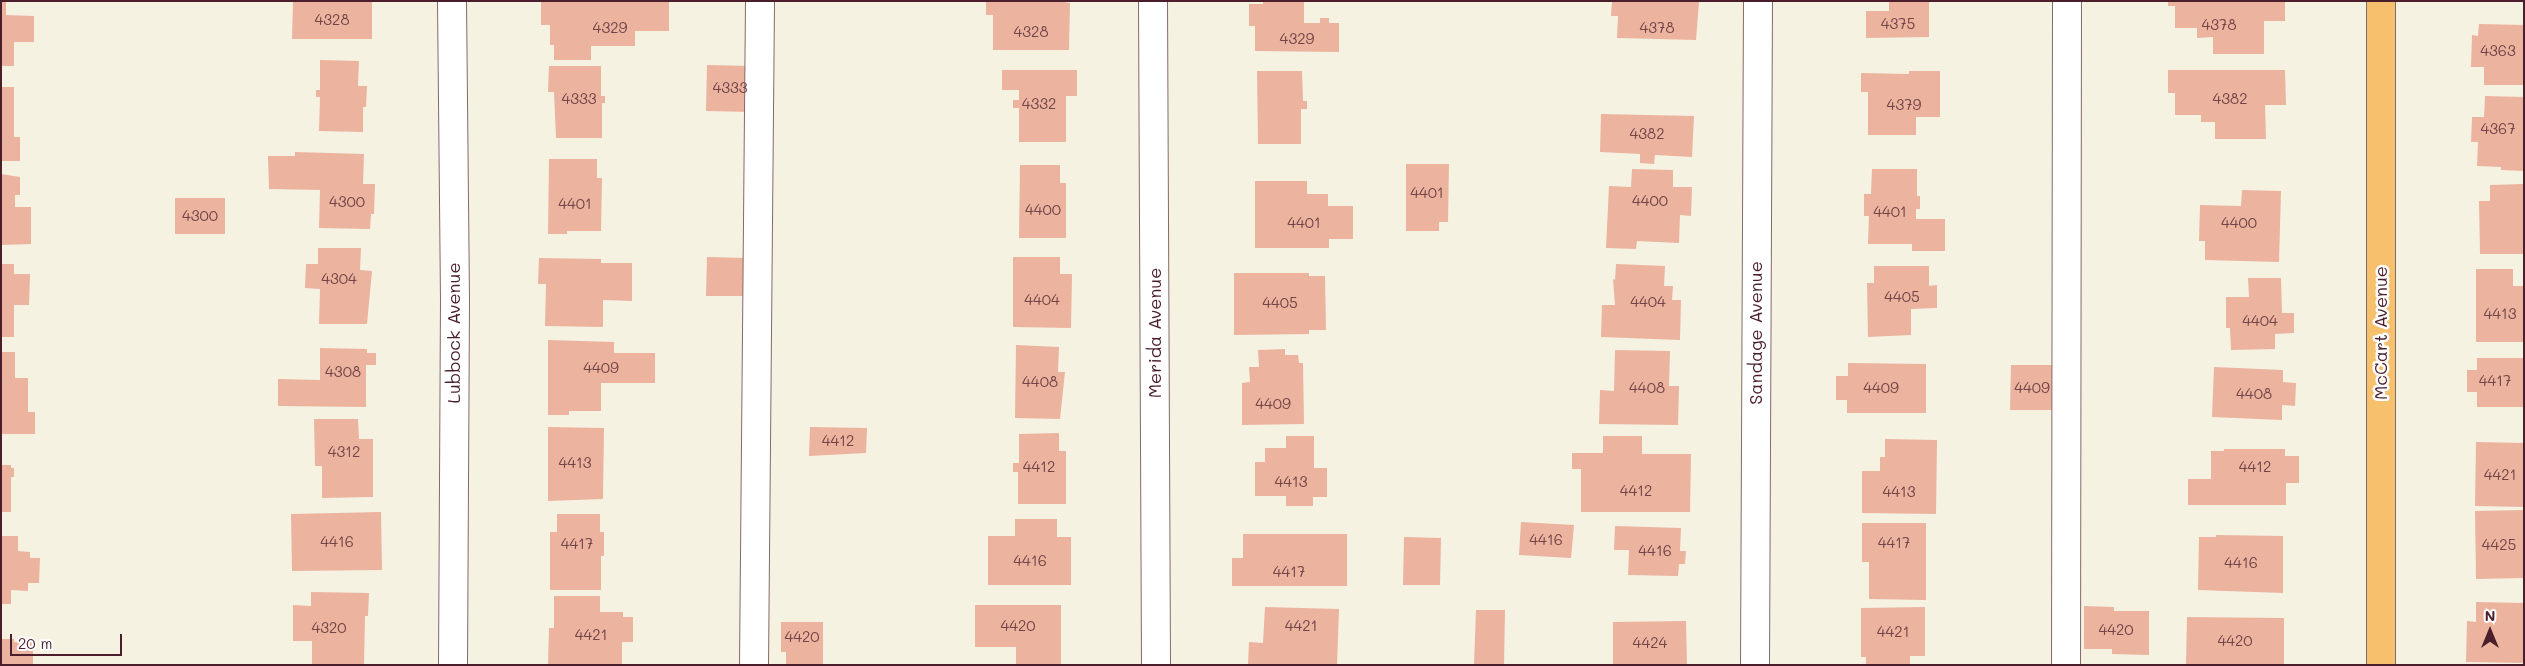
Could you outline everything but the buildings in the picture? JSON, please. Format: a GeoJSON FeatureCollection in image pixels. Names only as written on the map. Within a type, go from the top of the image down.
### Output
{"type":"FeatureCollection","features":[{"type":"Feature","properties":{"kind":"main road","name":"McCart Avenue"},"geometry":{"type":"LineString","coordinates":[[2381,1],[2381,665]]}},
{"type":"Feature","properties":{"kind":"street","name":"Lubbock Avenue"},"geometry":{"type":"LineString","coordinates":[[452,1],[455,290],[453,665]]}},
{"type":"Feature","properties":{"kind":"street"},"geometry":{"type":"LineString","coordinates":[[754,665],[760,1]]}},
{"type":"Feature","properties":{"kind":"street","name":"Merida Avenue"},"geometry":{"type":"LineString","coordinates":[[1153,1],[1156,665]]}},
{"type":"Feature","properties":{"kind":"street","name":"Sandage Avenue"},"geometry":{"type":"LineString","coordinates":[[1755,665],[1758,1]]}},
{"type":"Feature","properties":{"kind":"street"},"geometry":{"type":"LineString","coordinates":[[2066,1],[2066,665]]}}]}
